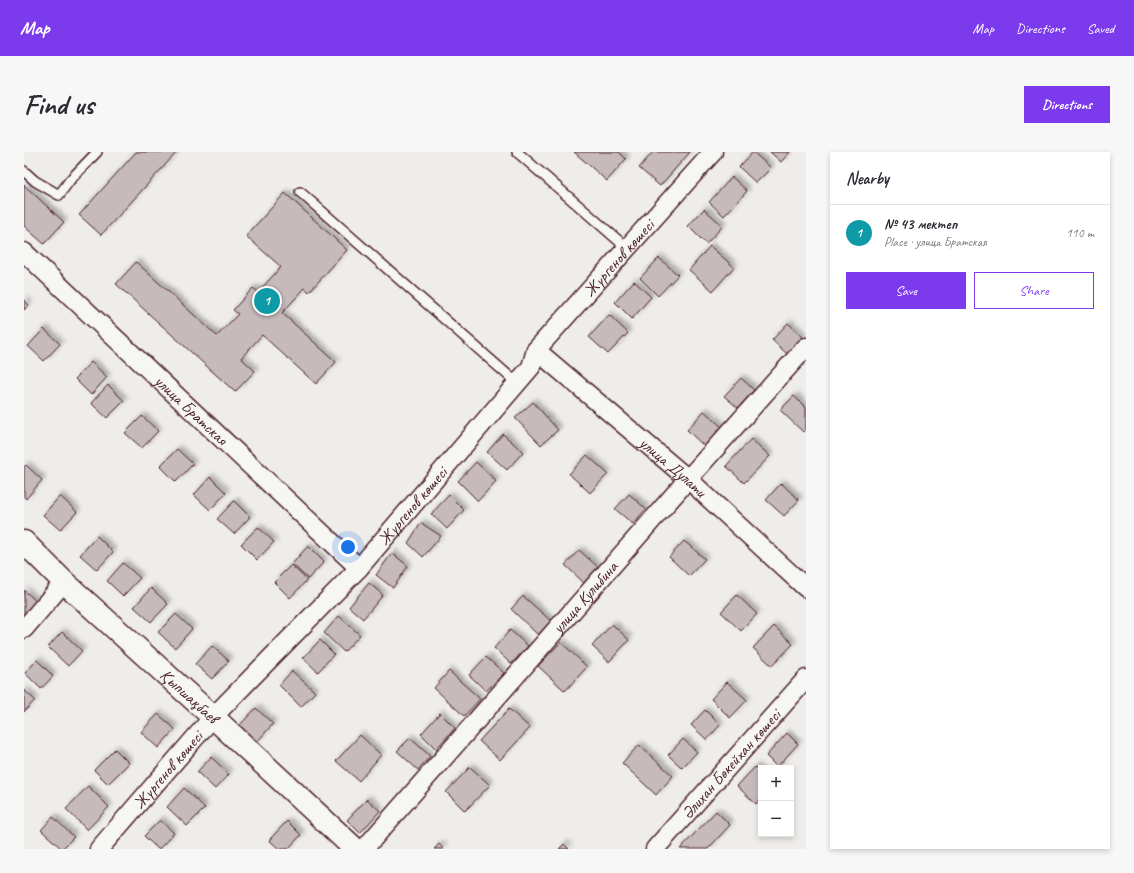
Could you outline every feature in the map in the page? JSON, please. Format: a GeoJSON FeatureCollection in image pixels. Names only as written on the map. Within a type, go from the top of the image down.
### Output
{"type":"FeatureCollection","features":[{"type":"Feature","properties":{"kind":"street","name":"Жүргенов көшесі"},"geometry":{"type":"LineString","coordinates":[[99,849],[213,717],[359,568],[531,367],[536,350],[713,152]]}},
{"type":"Feature","properties":{"kind":"street","name":"улица Братская"},"geometry":{"type":"LineString","coordinates":[[24,252],[359,568]]}},
{"type":"Feature","properties":{"kind":"street","name":"улица Кулибина"},"geometry":{"type":"LineString","coordinates":[[364,849],[688,479],[806,347]]}},
{"type":"Feature","properties":{"kind":"street","name":"улица Дулати"},"geometry":{"type":"LineString","coordinates":[[536,350],[688,479],[806,588]]}},
{"type":"Feature","properties":{"kind":"street","name":"Қыпшақбаев"},"geometry":{"type":"LineString","coordinates":[[24,542],[64,582],[213,717],[355,849]]}},
{"type":"Feature","properties":{"kind":"street"},"geometry":{"type":"LineString","coordinates":[[24,629],[64,582]]}},
{"type":"Feature","properties":{"kind":"street","name":"Әлихан Бөкейхан көшесі"},"geometry":{"type":"LineString","coordinates":[[655,849],[806,679]]}},
{"type":"Feature","properties":{"kind":"lane"},"geometry":{"type":"LineString","coordinates":[[24,171],[35,181],[60,195],[70,180],[97,152]]}},
{"type":"Feature","properties":{"kind":"lane"},"geometry":{"type":"LineString","coordinates":[[516,152],[627,248]]}},
{"type":"Feature","properties":{"kind":"lane"},"geometry":{"type":"LineString","coordinates":[[300,192],[518,383]]}},
{"type":"Feature","properties":{"kind":"building"},"geometry":{"type":"Polygon","coordinates":[[[136,152],[177,152],[101,235],[79,215],[136,152]]]}},
{"type":"Feature","properties":{"kind":"building"},"geometry":{"type":"Polygon","coordinates":[[[574,152],[619,152],[626,159],[607,181],[574,152]]]}},
{"type":"Feature","properties":{"kind":"building"},"geometry":{"type":"Polygon","coordinates":[[[653,152],[690,152],[660,186],[639,168],[653,152]]]}},
{"type":"Feature","properties":{"kind":"building"},"geometry":{"type":"Polygon","coordinates":[[[753,152],[771,168],[756,183],[739,167],[753,152]]]}},
{"type":"Feature","properties":{"kind":"building"},"geometry":{"type":"Polygon","coordinates":[[[770,152],[790,152],[781,162],[770,152]]]}},
{"type":"Feature","properties":{"kind":"building"},"geometry":{"type":"Polygon","coordinates":[[[732,177],[747,191],[724,216],[709,202],[732,177]]]}},
{"type":"Feature","properties":{"kind":"building"},"geometry":{"type":"Polygon","coordinates":[[[24,185],[64,222],[44,244],[24,226],[24,185]]]}},
{"type":"Feature","properties":{"kind":"building"},"geometry":{"type":"Polygon","coordinates":[[[285,193],[347,250],[309,292],[305,288],[282,313],[336,362],[316,384],[262,335],[241,358],[255,371],[235,392],[116,284],[136,262],[217,336],[238,314],[233,310],[253,288],[258,292],[281,267],[246,236],[285,193]]]}},
{"type":"Feature","properties":{"kind":"building"},"geometry":{"type":"Polygon","coordinates":[[[704,209],[723,226],[706,244],[688,226],[704,209]]]}},
{"type":"Feature","properties":{"kind":"building"},"geometry":{"type":"Polygon","coordinates":[[[710,246],[734,267],[713,291],[689,270],[710,246]]]}},
{"type":"Feature","properties":{"kind":"building"},"geometry":{"type":"Polygon","coordinates":[[[659,258],[678,275],[658,296],[640,278],[659,258]]]}},
{"type":"Feature","properties":{"kind":"building"},"geometry":{"type":"Polygon","coordinates":[[[634,281],[651,297],[632,319],[615,302],[634,281]]]}},
{"type":"Feature","properties":{"kind":"building"},"geometry":{"type":"Polygon","coordinates":[[[24,300],[29,305],[24,310],[24,300]]]}},
{"type":"Feature","properties":{"kind":"building"},"geometry":{"type":"Polygon","coordinates":[[[609,315],[628,333],[608,354],[589,337],[609,315]]]}},
{"type":"Feature","properties":{"kind":"building"},"geometry":{"type":"Polygon","coordinates":[[[788,323],[803,337],[787,354],[772,340],[788,323]]]}},
{"type":"Feature","properties":{"kind":"building"},"geometry":{"type":"Polygon","coordinates":[[[44,329],[60,344],[44,361],[28,346],[44,329]]]}},
{"type":"Feature","properties":{"kind":"building"},"geometry":{"type":"Polygon","coordinates":[[[91,362],[107,377],[91,395],[75,379],[91,362]]]}},
{"type":"Feature","properties":{"kind":"building"},"geometry":{"type":"Polygon","coordinates":[[[741,378],[754,390],[738,408],[724,396],[741,378]]]}},
{"type":"Feature","properties":{"kind":"building"},"geometry":{"type":"Polygon","coordinates":[[[108,385],[124,401],[107,418],[91,403],[108,385]]]}},
{"type":"Feature","properties":{"kind":"building"},"geometry":{"type":"Polygon","coordinates":[[[794,396],[806,408],[806,429],[803,432],[780,410],[794,396]]]}},
{"type":"Feature","properties":{"kind":"building"},"geometry":{"type":"Polygon","coordinates":[[[533,402],[558,430],[541,445],[515,418],[533,402]]]}},
{"type":"Feature","properties":{"kind":"building"},"geometry":{"type":"Polygon","coordinates":[[[704,411],[723,428],[705,447],[687,430],[704,411]]]}},
{"type":"Feature","properties":{"kind":"building"},"geometry":{"type":"Polygon","coordinates":[[[142,416],[158,431],[142,448],[125,433],[142,416]]]}},
{"type":"Feature","properties":{"kind":"building"},"geometry":{"type":"Polygon","coordinates":[[[503,434],[523,452],[507,470],[487,452],[503,434]]]}},
{"type":"Feature","properties":{"kind":"building"},"geometry":{"type":"Polygon","coordinates":[[[751,439],[770,456],[744,483],[726,466],[751,439]]]}},
{"type":"Feature","properties":{"kind":"building"},"geometry":{"type":"Polygon","coordinates":[[[177,449],[193,464],[176,482],[160,466],[177,449]]]}},
{"type":"Feature","properties":{"kind":"building"},"geometry":{"type":"Polygon","coordinates":[[[587,455],[608,474],[590,493],[569,474],[587,455]]]}},
{"type":"Feature","properties":{"kind":"building"},"geometry":{"type":"Polygon","coordinates":[[[476,462],[496,481],[478,501],[458,481],[476,462]]]}},
{"type":"Feature","properties":{"kind":"building"},"geometry":{"type":"Polygon","coordinates":[[[26,465],[42,480],[26,499],[24,497],[24,467],[26,465]]]}},
{"type":"Feature","properties":{"kind":"building"},"geometry":{"type":"Polygon","coordinates":[[[210,477],[226,493],[210,510],[194,495],[210,477]]]}},
{"type":"Feature","properties":{"kind":"building"},"geometry":{"type":"Polygon","coordinates":[[[781,483],[799,500],[784,516],[766,500],[781,483]]]}},
{"type":"Feature","properties":{"kind":"building"},"geometry":{"type":"Polygon","coordinates":[[[629,494],[646,509],[633,524],[615,509],[629,494]]]}},
{"type":"Feature","properties":{"kind":"building"},"geometry":{"type":"Polygon","coordinates":[[[449,495],[464,510],[447,529],[431,514],[449,495]]]}},
{"type":"Feature","properties":{"kind":"building"},"geometry":{"type":"Polygon","coordinates":[[[60,496],[77,512],[60,530],[43,515],[60,496]]]}},
{"type":"Feature","properties":{"kind":"building"},"geometry":{"type":"Polygon","coordinates":[[[234,501],[250,517],[234,534],[217,519],[234,501]]]}},
{"type":"Feature","properties":{"kind":"building"},"geometry":{"type":"Polygon","coordinates":[[[421,523],[441,536],[423,557],[408,543],[421,523]]]}},
{"type":"Feature","properties":{"kind":"building"},"geometry":{"type":"Polygon","coordinates":[[[258,527],[274,542],[257,560],[241,544],[258,527]]]}},
{"type":"Feature","properties":{"kind":"building"},"geometry":{"type":"Polygon","coordinates":[[[97,536],[113,552],[97,570],[80,555],[97,536]]]}},
{"type":"Feature","properties":{"kind":"building"},"geometry":{"type":"Polygon","coordinates":[[[684,541],[705,559],[689,576],[669,557],[684,541]]]}},
{"type":"Feature","properties":{"kind":"building"},"geometry":{"type":"Polygon","coordinates":[[[308,546],[324,562],[308,579],[292,564],[308,546]]]}},
{"type":"Feature","properties":{"kind":"building"},"geometry":{"type":"Polygon","coordinates":[[[579,550],[598,567],[584,583],[565,565],[579,550]]]}},
{"type":"Feature","properties":{"kind":"building"},"geometry":{"type":"Polygon","coordinates":[[[392,553],[408,566],[393,588],[376,575],[392,553]]]}},
{"type":"Feature","properties":{"kind":"building"},"geometry":{"type":"Polygon","coordinates":[[[123,563],[140,578],[123,596],[107,581],[123,563]]]}},
{"type":"Feature","properties":{"kind":"building"},"geometry":{"type":"Polygon","coordinates":[[[291,565],[307,580],[290,598],[274,582],[291,565]]]}},
{"type":"Feature","properties":{"kind":"building"},"geometry":{"type":"Polygon","coordinates":[[[369,583],[383,595],[363,619],[349,607],[369,583]]]}},
{"type":"Feature","properties":{"kind":"building"},"geometry":{"type":"Polygon","coordinates":[[[151,588],[168,604],[151,622],[134,607],[151,588]]]}},
{"type":"Feature","properties":{"kind":"building"},"geometry":{"type":"Polygon","coordinates":[[[24,590],[38,603],[24,617],[24,590]]]}},
{"type":"Feature","properties":{"kind":"building"},"geometry":{"type":"Polygon","coordinates":[[[737,595],[757,614],[741,631],[721,612],[737,595]]]}},
{"type":"Feature","properties":{"kind":"building"},"geometry":{"type":"Polygon","coordinates":[[[523,596],[551,621],[538,635],[511,609],[523,596]]]}},
{"type":"Feature","properties":{"kind":"building"},"geometry":{"type":"Polygon","coordinates":[[[176,614],[192,629],[175,648],[158,632],[176,614]]]}},
{"type":"Feature","properties":{"kind":"building"},"geometry":{"type":"Polygon","coordinates":[[[339,616],[360,635],[344,652],[324,633],[339,616]]]}},
{"type":"Feature","properties":{"kind":"building"},"geometry":{"type":"Polygon","coordinates":[[[612,624],[629,640],[609,662],[592,646],[612,624]]]}},
{"type":"Feature","properties":{"kind":"building"},"geometry":{"type":"Polygon","coordinates":[[[774,626],[793,644],[772,666],[753,648],[774,626]]]}},
{"type":"Feature","properties":{"kind":"building"},"geometry":{"type":"Polygon","coordinates":[[[510,630],[528,646],[511,664],[494,648],[510,630]]]}},
{"type":"Feature","properties":{"kind":"building"},"geometry":{"type":"Polygon","coordinates":[[[62,632],[82,651],[68,666],[48,647],[62,632]]]}},
{"type":"Feature","properties":{"kind":"building"},"geometry":{"type":"Polygon","coordinates":[[[320,640],[334,654],[318,672],[303,658],[320,640]]]}},
{"type":"Feature","properties":{"kind":"building"},"geometry":{"type":"Polygon","coordinates":[[[561,642],[587,667],[565,691],[538,666],[561,642]]]}},
{"type":"Feature","properties":{"kind":"building"},"geometry":{"type":"Polygon","coordinates":[[[212,646],[229,661],[212,679],[195,664],[212,646]]]}},
{"type":"Feature","properties":{"kind":"building"},"geometry":{"type":"Polygon","coordinates":[[[486,657],[504,673],[486,691],[469,675],[486,657]]]}},
{"type":"Feature","properties":{"kind":"building"},"geometry":{"type":"Polygon","coordinates":[[[37,660],[53,676],[41,689],[25,673],[37,660]]]}},
{"type":"Feature","properties":{"kind":"building"},"geometry":{"type":"Polygon","coordinates":[[[292,671],[315,692],[301,707],[279,685],[292,671]]]}},
{"type":"Feature","properties":{"kind":"building"},"geometry":{"type":"Polygon","coordinates":[[[449,671],[480,699],[464,716],[434,688],[449,671]]]}},
{"type":"Feature","properties":{"kind":"building"},"geometry":{"type":"Polygon","coordinates":[[[727,682],[747,700],[730,718],[711,699],[727,682]]]}},
{"type":"Feature","properties":{"kind":"building"},"geometry":{"type":"Polygon","coordinates":[[[24,690],[35,700],[24,712],[24,690]]]}},
{"type":"Feature","properties":{"kind":"building"},"geometry":{"type":"Polygon","coordinates":[[[256,708],[273,724],[256,743],[238,727],[256,708]]]}},
{"type":"Feature","properties":{"kind":"building"},"geometry":{"type":"Polygon","coordinates":[[[509,709],[530,728],[500,760],[479,741],[509,709]]]}},
{"type":"Feature","properties":{"kind":"building"},"geometry":{"type":"Polygon","coordinates":[[[705,710],[720,725],[707,740],[691,725],[705,710]]]}},
{"type":"Feature","properties":{"kind":"building"},"geometry":{"type":"Polygon","coordinates":[[[440,713],[455,728],[436,749],[421,734],[440,713]]]}},
{"type":"Feature","properties":{"kind":"building"},"geometry":{"type":"Polygon","coordinates":[[[158,714],[175,729],[158,748],[141,732],[158,714]]]}},
{"type":"Feature","properties":{"kind":"building"},"geometry":{"type":"Polygon","coordinates":[[[787,733],[798,744],[779,765],[775,765],[766,756],[787,733]]]}},
{"type":"Feature","properties":{"kind":"building"},"geometry":{"type":"Polygon","coordinates":[[[360,735],[381,755],[359,781],[336,761],[360,735]]]}},
{"type":"Feature","properties":{"kind":"building"},"geometry":{"type":"Polygon","coordinates":[[[410,738],[430,756],[418,770],[397,751],[410,738]]]}},
{"type":"Feature","properties":{"kind":"building"},"geometry":{"type":"Polygon","coordinates":[[[683,739],[697,752],[682,768],[668,755],[683,739]]]}},
{"type":"Feature","properties":{"kind":"building"},"geometry":{"type":"Polygon","coordinates":[[[639,745],[673,776],[656,795],[622,763],[639,745]]]}},
{"type":"Feature","properties":{"kind":"building"},"geometry":{"type":"Polygon","coordinates":[[[115,749],[129,763],[108,784],[94,770],[115,749]]]}},
{"type":"Feature","properties":{"kind":"building"},"geometry":{"type":"Polygon","coordinates":[[[211,757],[229,774],[215,789],[197,772],[211,757]]]}},
{"type":"Feature","properties":{"kind":"building"},"geometry":{"type":"Polygon","coordinates":[[[470,767],[490,785],[465,811],[446,792],[470,767]]]}},
{"type":"Feature","properties":{"kind":"building"},"geometry":{"type":"Polygon","coordinates":[[[755,767],[758,770],[758,802],[756,804],[737,786],[755,767]]]}},
{"type":"Feature","properties":{"kind":"building"},"geometry":{"type":"Polygon","coordinates":[[[88,786],[109,807],[87,830],[66,809],[88,786]]]}},
{"type":"Feature","properties":{"kind":"building"},"geometry":{"type":"Polygon","coordinates":[[[184,788],[205,808],[187,826],[167,807],[184,788]]]}},
{"type":"Feature","properties":{"kind":"building"},"geometry":{"type":"Polygon","coordinates":[[[367,799],[380,811],[360,833],[347,820],[367,799]]]}},
{"type":"Feature","properties":{"kind":"building"},"geometry":{"type":"Polygon","coordinates":[[[716,811],[730,825],[708,849],[680,849],[716,811]]]}},
{"type":"Feature","properties":{"kind":"building"},"geometry":{"type":"Polygon","coordinates":[[[53,817],[74,837],[62,849],[41,830],[53,817]]]}},
{"type":"Feature","properties":{"kind":"building"},"geometry":{"type":"Polygon","coordinates":[[[160,820],[174,833],[158,849],[144,836],[160,820]]]}},
{"type":"Feature","properties":{"kind":"building"},"geometry":{"type":"Polygon","coordinates":[[[287,821],[301,835],[288,849],[279,849],[269,840],[287,821]]]}},
{"type":"Feature","properties":{"kind":"building"},"geometry":{"type":"Polygon","coordinates":[[[439,844],[444,849],[434,849],[439,844]]]}},
{"type":"Feature","properties":{"kind":"building"},"geometry":{"type":"Polygon","coordinates":[[[564,844],[569,849],[559,849],[564,844]]]}},
{"type":"Feature","properties":{"kind":"place","name":"№ 43 мектеп"},"geometry":{"type":"Point","coordinates":[267,301]}}]}
